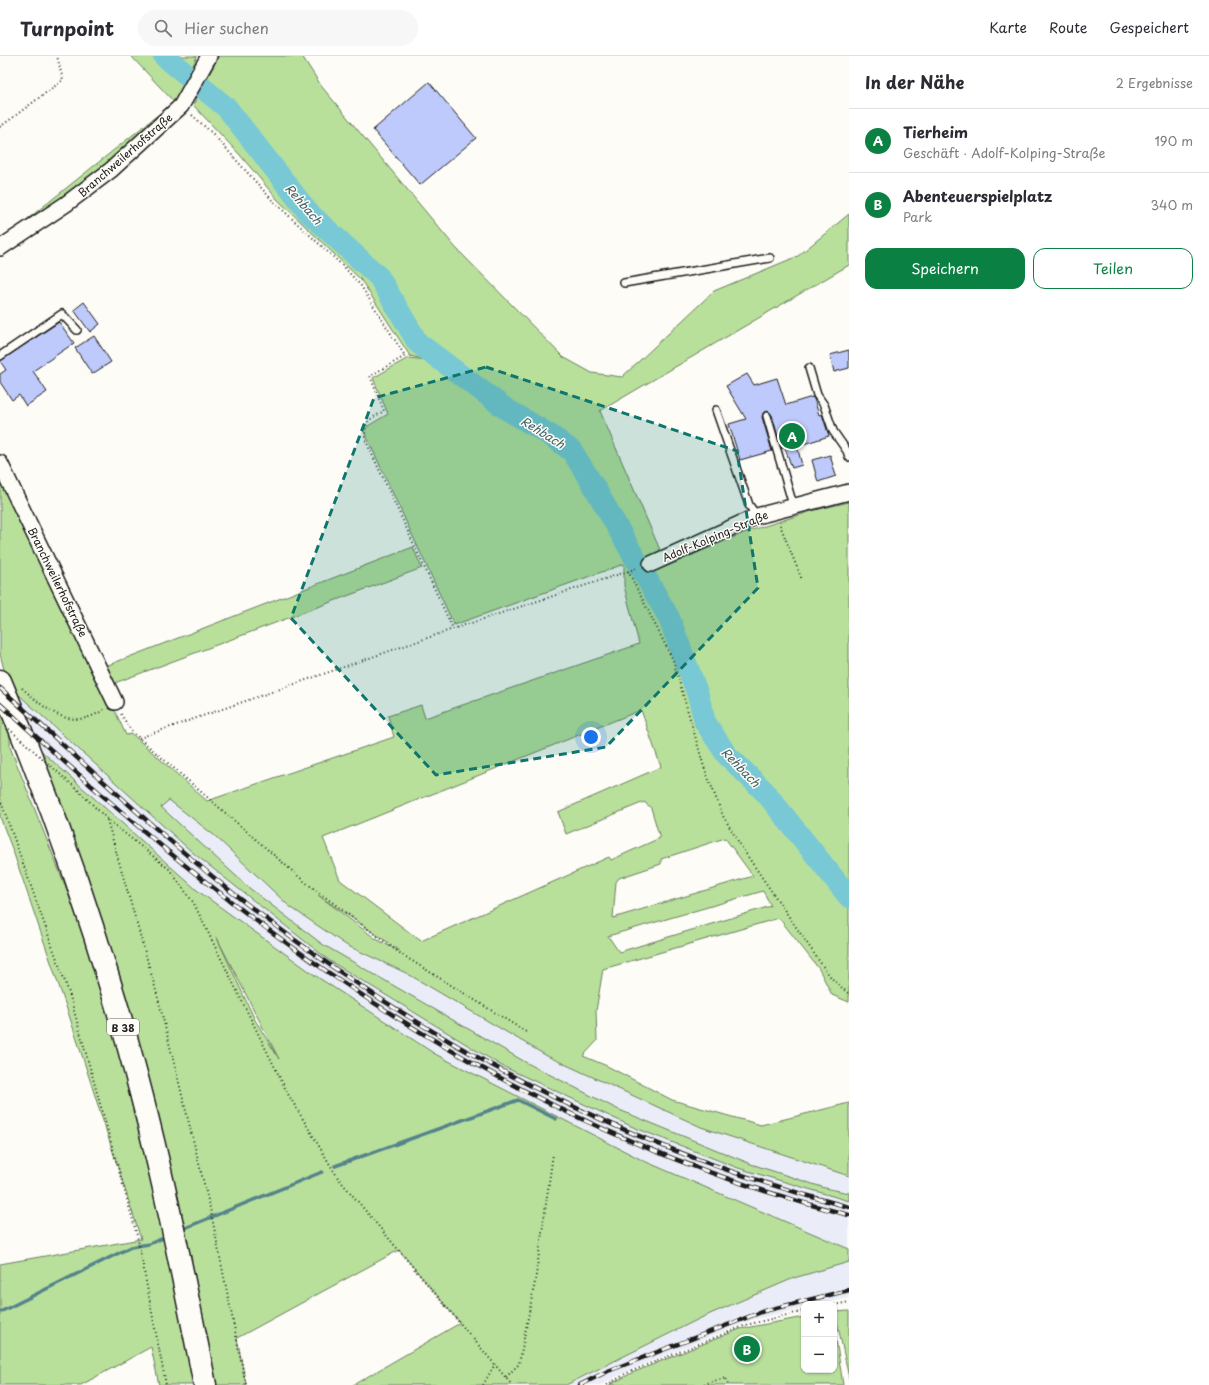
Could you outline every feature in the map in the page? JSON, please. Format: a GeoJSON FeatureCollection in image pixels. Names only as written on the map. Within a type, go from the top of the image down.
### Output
{"type":"FeatureCollection","features":[{"type":"Feature","properties":{"kind":"main road","name":"B 38"},"geometry":{"type":"LineString","coordinates":[[0,681],[32,757],[64,841],[115,998],[140,1091],[171,1220],[205,1385]]}},
{"type":"Feature","properties":{"kind":"street","name":"Branchweilerhofstraße"},"geometry":{"type":"LineString","coordinates":[[0,248],[66,204],[111,170],[181,106],[191,91],[206,61]]}},
{"type":"Feature","properties":{"kind":"street","name":"Branchweilerhofstraße"},"geometry":{"type":"LineString","coordinates":[[0,463],[115,702]]}},
{"type":"Feature","properties":{"kind":"street","name":"Adolf-Kolping-Straße"},"geometry":{"type":"LineString","coordinates":[[651,564],[757,516],[793,505],[849,492]]}},
{"type":"Feature","properties":{"kind":"lane"},"geometry":{"type":"LineString","coordinates":[[624,283],[770,258]]}},
{"type":"Feature","properties":{"kind":"lane"},"geometry":{"type":"LineString","coordinates":[[0,356],[62,314],[77,330]]}},
{"type":"Feature","properties":{"kind":"lane"},"geometry":{"type":"LineString","coordinates":[[809,368],[817,396],[824,405],[833,431],[847,451],[849,457]]}},
{"type":"Feature","properties":{"kind":"lane"},"geometry":{"type":"LineString","coordinates":[[716,410],[749,505],[757,516]]}},
{"type":"Feature","properties":{"kind":"lane"},"geometry":{"type":"LineString","coordinates":[[767,416],[793,505]]}},
{"type":"Feature","properties":{"kind":"path"},"geometry":{"type":"LineString","coordinates":[[0,127],[63,80],[57,56]]}},
{"type":"Feature","properties":{"kind":"path"},"geometry":{"type":"LineString","coordinates":[[181,106],[213,134],[272,200],[344,267],[361,286],[405,356],[370,376],[384,411],[368,421],[365,426],[365,439],[453,629]]}},
{"type":"Feature","properties":{"kind":"path"},"geometry":{"type":"LineString","coordinates":[[774,510],[802,580]]}},
{"type":"Feature","properties":{"kind":"path"},"geometry":{"type":"LineString","coordinates":[[139,738],[453,629],[628,572],[673,660],[704,767],[723,816],[736,839],[824,968],[834,982],[849,994]]}},
{"type":"Feature","properties":{"kind":"path"},"geometry":{"type":"LineString","coordinates":[[41,704],[50,712],[75,720],[88,718],[98,714],[115,702],[123,719],[139,738],[305,882],[401,954],[526,1032]]}},
{"type":"Feature","properties":{"kind":"path"},"geometry":{"type":"LineString","coordinates":[[0,721],[78,790],[107,819],[170,868],[193,902],[288,1094],[338,1178],[512,1385]]}},
{"type":"Feature","properties":{"kind":"path"},"geometry":{"type":"LineString","coordinates":[[0,800],[69,993],[137,1235],[166,1385]]}},
{"type":"Feature","properties":{"kind":"path"},"geometry":{"type":"LineString","coordinates":[[107,819],[157,994],[210,1208],[246,1385]]}},
{"type":"Feature","properties":{"kind":"path"},"geometry":{"type":"LineString","coordinates":[[506,1377],[519,1364],[535,1282],[553,1154]]}},
{"type":"Feature","properties":{"kind":"path"},"geometry":{"type":"LineString","coordinates":[[837,1304],[849,1302]]}},
{"type":"Feature","properties":{"kind":"path"},"geometry":{"type":"LineString","coordinates":[[607,1385],[627,1373],[746,1324],[801,1312]]}},
{"type":"Feature","properties":{"kind":"path"},"geometry":{"type":"LineString","coordinates":[[483,1385],[495,1364]]}},
{"type":"Feature","properties":{"kind":"path"},"geometry":{"type":"LineString","coordinates":[[700,1385],[726,1378],[728,1385]]}},
{"type":"Feature","properties":{"kind":"highlighted area"},"geometry":{"type":"Polygon","coordinates":[[[486,367],[737,451],[758,588],[606,747],[436,775],[291,618],[374,398],[486,367]]]}},
{"type":"Feature","properties":{"kind":"shaded area"},"geometry":{"type":"Polygon","coordinates":[[[0,677],[77,747],[141,793],[168,792],[289,906],[346,945],[408,974],[547,1056],[701,1127],[849,1176],[849,1250],[644,1161],[435,1054],[316,976],[198,891],[0,715],[0,677]]]}},
{"type":"Feature","properties":{"kind":"shaded area"},"geometry":{"type":"Polygon","coordinates":[[[849,1262],[849,1298],[835,1301],[801,1301],[801,1309],[752,1320],[625,1372],[601,1385],[566,1385],[703,1317],[794,1278],[849,1262]]]}},
{"type":"Feature","properties":{"kind":"green space"},"geometry":{"type":"Polygon","coordinates":[[[131,56],[197,56],[184,87],[174,102],[131,56]]]}},
{"type":"Feature","properties":{"kind":"green space"},"geometry":{"type":"Polygon","coordinates":[[[219,56],[302,56],[322,87],[455,247],[563,357],[592,373],[622,377],[714,291],[798,256],[849,214],[849,265],[600,411],[667,566],[746,532],[812,511],[849,502],[849,1002],[832,995],[819,969],[779,918],[603,969],[596,1011],[597,1041],[583,1056],[607,1066],[672,1100],[761,1125],[849,1103],[849,1176],[701,1127],[547,1056],[408,974],[346,945],[289,906],[215,836],[169,800],[161,807],[248,887],[322,944],[527,1063],[617,1109],[751,1164],[825,1188],[849,1193],[849,1201],[738,1168],[633,1127],[502,1066],[330,961],[192,852],[8,685],[0,654],[0,479],[98,669],[413,547],[422,568],[104,687],[126,735],[132,734],[207,801],[394,737],[388,716],[421,705],[425,718],[639,644],[624,586],[624,564],[454,625],[363,429],[388,414],[373,378],[408,358],[428,360],[410,356],[361,280],[277,199],[240,155],[193,105],[219,56]],[[641,710],[323,838],[340,880],[421,941],[609,857],[611,860],[660,838],[651,808],[644,802],[566,834],[558,812],[661,767],[641,710]],[[725,838],[661,859],[661,864],[619,878],[616,882],[613,918],[753,876],[725,838]],[[763,891],[608,936],[619,952],[771,906],[763,891]],[[318,895],[376,939],[399,951],[318,895]]]}},
{"type":"Feature","properties":{"kind":"green space"},"geometry":{"type":"Polygon","coordinates":[[[174,102],[183,112],[108,180],[15,229],[174,102]]]}},
{"type":"Feature","properties":{"kind":"green space"},"geometry":{"type":"Polygon","coordinates":[[[0,715],[10,724],[10,747],[68,893],[104,993],[163,1229],[194,1385],[159,1385],[151,1347],[81,1385],[0,1385],[0,1264],[141,1239],[70,1018],[0,817],[0,715]]]}},
{"type":"Feature","properties":{"kind":"green space"},"geometry":{"type":"Polygon","coordinates":[[[38,748],[198,891],[316,976],[435,1054],[644,1161],[849,1249],[849,1262],[794,1278],[703,1317],[566,1385],[353,1385],[460,1323],[399,1250],[237,1338],[246,1385],[211,1385],[38,748]],[[216,936],[255,1020],[279,1059],[216,936]]]}},
{"type":"Feature","properties":{"kind":"green space"},"geometry":{"type":"Polygon","coordinates":[[[849,1311],[849,1378],[837,1321],[837,1312],[849,1311]]]}},
{"type":"Feature","properties":{"kind":"green space"},"geometry":{"type":"Polygon","coordinates":[[[801,1318],[801,1373],[837,1373],[837,1346],[843,1385],[609,1385],[632,1373],[740,1329],[801,1318]]]}},
{"type":"Feature","properties":{"kind":"building"},"geometry":{"type":"Polygon","coordinates":[[[429,82],[476,138],[420,185],[373,130],[429,82]]]}},
{"type":"Feature","properties":{"kind":"building"},"geometry":{"type":"Polygon","coordinates":[[[84,302],[100,324],[90,332],[74,310],[84,302]]]}},
{"type":"Feature","properties":{"kind":"building"},"geometry":{"type":"Polygon","coordinates":[[[59,322],[74,343],[33,371],[47,392],[26,406],[19,395],[12,400],[0,382],[0,374],[6,370],[0,361],[59,322]]]}},
{"type":"Feature","properties":{"kind":"building"},"geometry":{"type":"Polygon","coordinates":[[[94,336],[111,362],[92,374],[75,348],[94,336]]]}},
{"type":"Feature","properties":{"kind":"building"},"geometry":{"type":"Polygon","coordinates":[[[849,350],[849,368],[834,372],[830,355],[849,350]]]}},
{"type":"Feature","properties":{"kind":"building"},"geometry":{"type":"Polygon","coordinates":[[[747,374],[754,385],[777,378],[786,405],[812,397],[814,399],[819,415],[822,414],[829,436],[797,446],[802,465],[792,468],[785,448],[781,448],[772,415],[768,411],[763,413],[762,417],[772,451],[740,460],[729,424],[746,419],[726,386],[747,374]]]}},
{"type":"Feature","properties":{"kind":"building"},"geometry":{"type":"Polygon","coordinates":[[[830,455],[836,476],[818,482],[812,460],[830,455]]]}},
{"type":"Feature","properties":{"kind":"waterway","name":"Rehbach"},"geometry":{"type":"LineString","coordinates":[[164,56],[227,108],[308,212],[379,277],[418,343],[506,409],[550,435],[572,451],[595,488],[669,618],[698,695],[705,722],[726,754],[765,792],[849,897]]}},
{"type":"Feature","properties":{"kind":"waterway"},"geometry":{"type":"LineString","coordinates":[[335,1166],[518,1100],[556,1119]]}},
{"type":"Feature","properties":{"kind":"waterway"},"geometry":{"type":"LineString","coordinates":[[180,1230],[322,1172]]}},
{"type":"Feature","properties":{"kind":"waterway"},"geometry":{"type":"LineString","coordinates":[[0,1312],[131,1247],[149,1244],[168,1236]]}},
{"type":"Feature","properties":{"kind":"railway"},"geometry":{"type":"LineString","coordinates":[[0,688],[155,828],[219,882],[320,958],[390,1005],[462,1048],[535,1088],[611,1124],[688,1156],[768,1183],[849,1207]]}},
{"type":"Feature","properties":{"kind":"railway"},"geometry":{"type":"LineString","coordinates":[[0,704],[128,817],[206,882],[279,937],[354,990],[431,1038],[510,1083],[591,1123],[675,1159],[761,1190],[849,1215]]}},
{"type":"Feature","properties":{"kind":"railway"},"geometry":{"type":"LineString","coordinates":[[580,1385],[608,1371],[764,1311],[849,1290]]}},
{"type":"Feature","properties":{"kind":"place","name":"Tierheim"},"geometry":{"type":"Point","coordinates":[792,436]}},
{"type":"Feature","properties":{"kind":"place","name":"Abenteuerspielplatz"},"geometry":{"type":"Point","coordinates":[747,1349]}}]}
